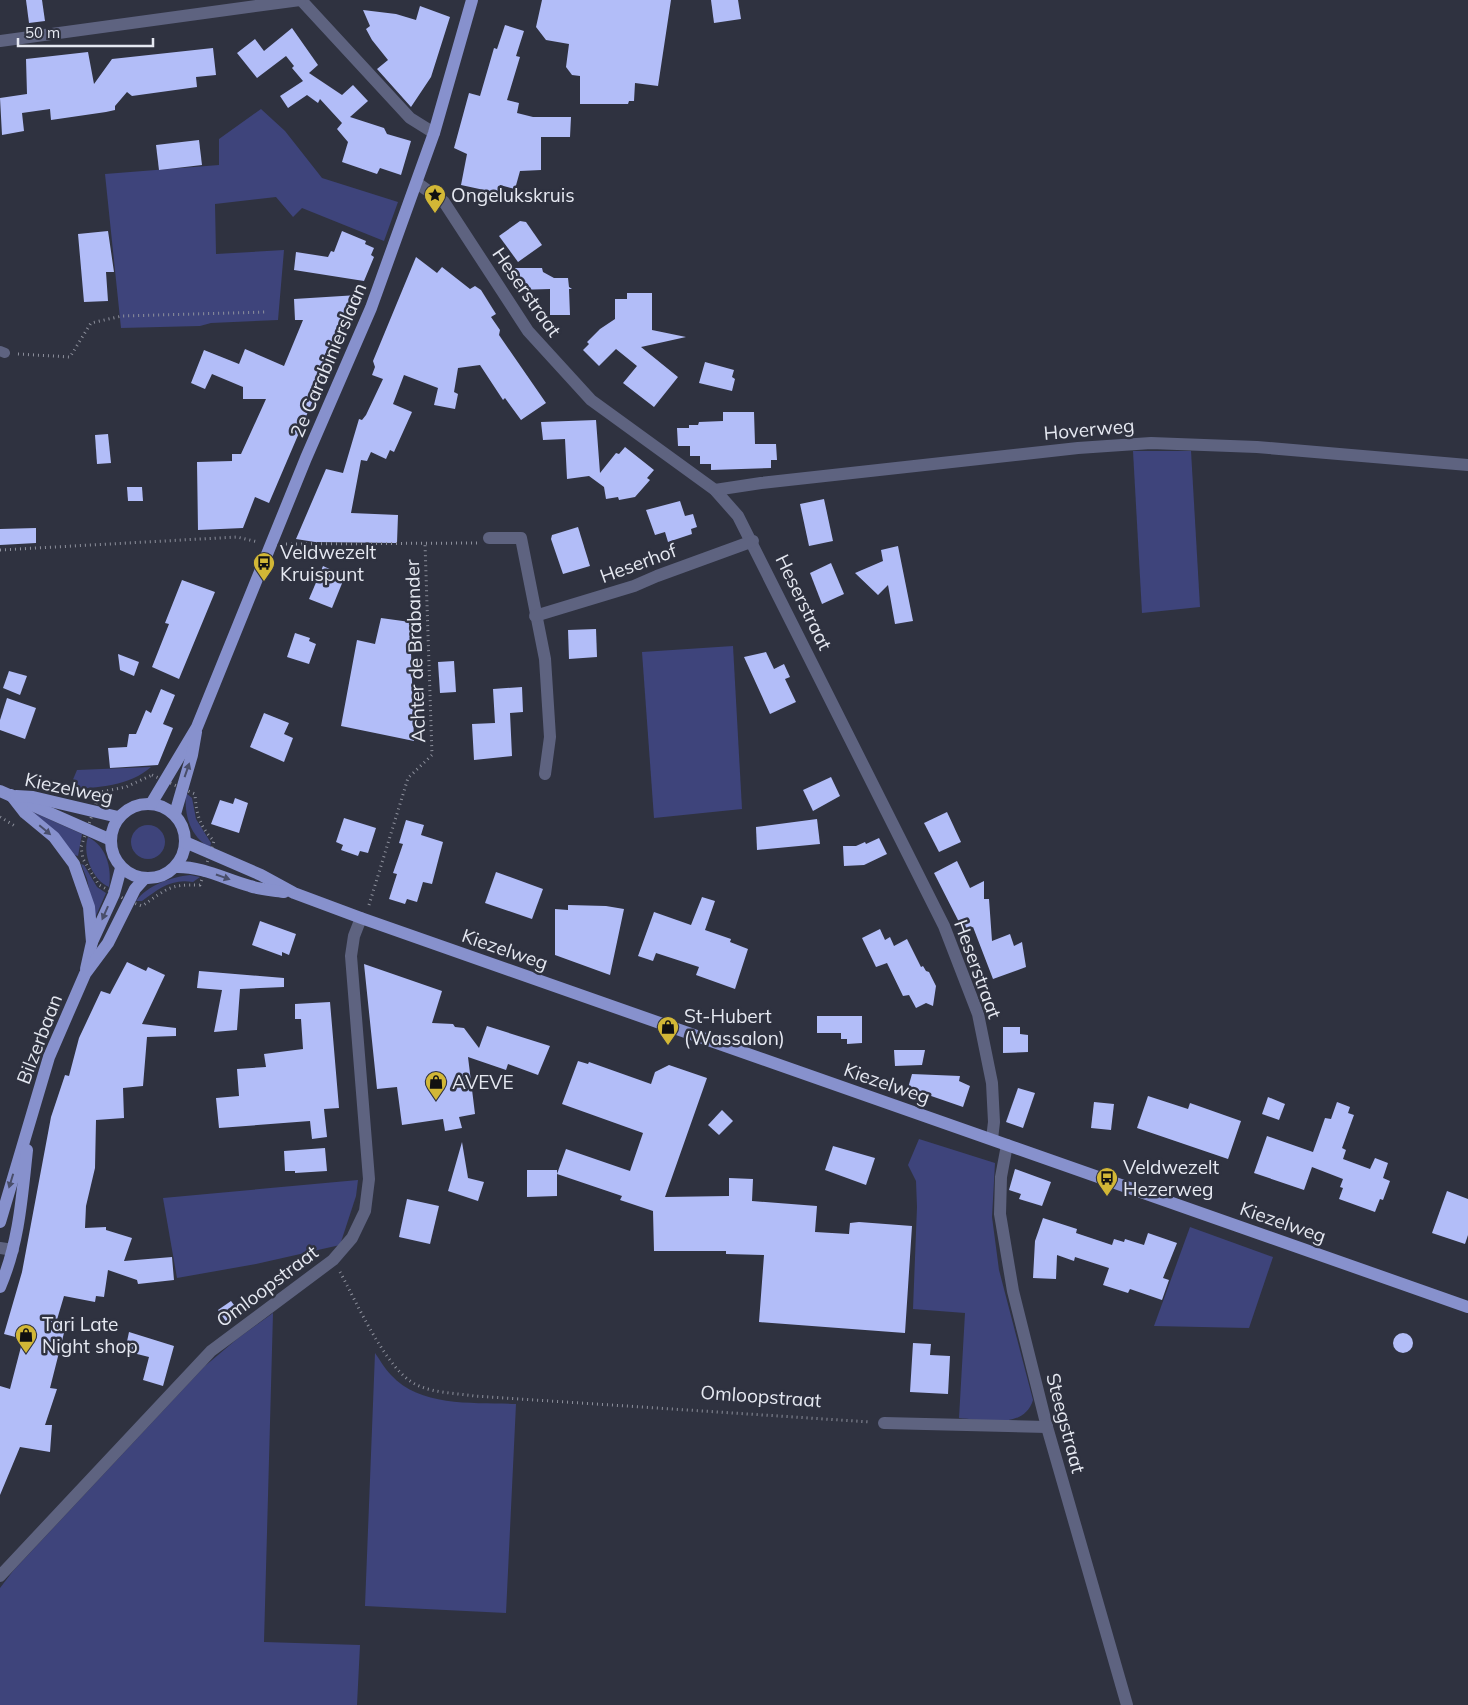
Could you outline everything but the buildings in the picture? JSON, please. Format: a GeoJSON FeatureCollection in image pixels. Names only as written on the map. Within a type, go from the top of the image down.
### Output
{"type":"FeatureCollection","features":[{"type":"Feature","properties":{"kind":"main road","name":"2e Carabinierslaan"},"geometry":{"type":"LineString","coordinates":[[151,804],[197,727],[372,308],[434,133],[472,0]]}},
{"type":"Feature","properties":{"kind":"main road","name":"2e Carabinierslaan"},"geometry":{"type":"LineString","coordinates":[[175,814],[192,755],[197,727]]}},
{"type":"Feature","properties":{"kind":"main road","name":"Kiezelweg"},"geometry":{"type":"LineString","coordinates":[[6,793],[111,840],[118,817],[134,806],[151,804]]}},
{"type":"Feature","properties":{"kind":"main road","name":"Kiezelweg"},"geometry":{"type":"LineString","coordinates":[[6,793],[32,797],[93,813],[118,817]]}},
{"type":"Feature","properties":{"kind":"main road"},"geometry":{"type":"LineString","coordinates":[[6,793],[25,813],[54,837],[74,864],[88,906],[92,942]]}},
{"type":"Feature","properties":{"kind":"main road"},"geometry":{"type":"LineString","coordinates":[[151,804],[164,807],[175,814],[184,828],[185,842],[183,854],[175,868]]}},
{"type":"Feature","properties":{"kind":"main road"},"geometry":{"type":"LineString","coordinates":[[111,840],[114,856],[121,868],[144,879]]}},
{"type":"Feature","properties":{"kind":"main road","name":"Kiezelweg"},"geometry":{"type":"LineString","coordinates":[[185,842],[260,875],[294,893],[361,918],[1468,1306]]}},
{"type":"Feature","properties":{"kind":"main road","name":"Kiezelweg"},"geometry":{"type":"LineString","coordinates":[[144,879],[164,876],[175,868],[186,867],[205,871],[252,887],[294,893]]}},
{"type":"Feature","properties":{"kind":"main road","name":"Bilzerbaan"},"geometry":{"type":"LineString","coordinates":[[1,1215],[48,1057],[85,974],[92,942],[114,894],[121,868]]}},
{"type":"Feature","properties":{"kind":"main road","name":"Bilzerbaan"},"geometry":{"type":"LineString","coordinates":[[85,974],[108,943],[128,901],[144,879]]}},
{"type":"Feature","properties":{"kind":"main road","name":"Bilzerbaan"},"geometry":{"type":"LineString","coordinates":[[0,1287],[10,1264],[6,1249],[19,1220],[31,1118]]}},
{"type":"Feature","properties":{"kind":"street"},"geometry":{"type":"LineString","coordinates":[[0,41],[301,0],[410,118],[434,133]]}},
{"type":"Feature","properties":{"kind":"street","name":"Heserstraat"},"geometry":{"type":"LineString","coordinates":[[417,184],[444,202],[528,331],[591,400],[715,490],[738,516],[753,541],[947,934],[978,1014],[992,1083],[994,1122],[992,1140]]}},
{"type":"Feature","properties":{"kind":"street","name":"Hoverweg"},"geometry":{"type":"LineString","coordinates":[[715,490],[760,483],[1078,448],[1151,443],[1258,447],[1468,465]]}},
{"type":"Feature","properties":{"kind":"street"},"geometry":{"type":"LineString","coordinates":[[489,538],[521,538],[545,659],[550,737],[545,774]]}},
{"type":"Feature","properties":{"kind":"street","name":"Heserhof"},"geometry":{"type":"LineString","coordinates":[[535,616],[634,586],[753,541]]}},
{"type":"Feature","properties":{"kind":"street","name":"Omloopstraat"},"geometry":{"type":"LineString","coordinates":[[0,1576],[211,1351],[333,1260],[352,1238],[365,1211],[370,1179],[351,956],[354,936],[361,918]]}},
{"type":"Feature","properties":{"kind":"street","name":"Steegstraat"},"geometry":{"type":"LineString","coordinates":[[1007,1145],[1001,1177],[1000,1214],[1013,1291],[1047,1427],[1127,1705]]}},
{"type":"Feature","properties":{"kind":"street"},"geometry":{"type":"LineString","coordinates":[[1,1215],[19,1220]]}},
{"type":"Feature","properties":{"kind":"street"},"geometry":{"type":"LineString","coordinates":[[884,1423],[1047,1427]]}},
{"type":"Feature","properties":{"kind":"path"},"geometry":{"type":"LineString","coordinates":[[3,352],[70,357],[90,323],[122,316],[268,312]]}},
{"type":"Feature","properties":{"kind":"path"},"geometry":{"type":"LineString","coordinates":[[0,550],[237,537],[271,546],[294,543],[479,543],[489,538]]}},
{"type":"Feature","properties":{"kind":"path","name":"Achter de Brabander"},"geometry":{"type":"LineString","coordinates":[[361,918],[372,899],[408,778],[432,755],[425,544]]}},
{"type":"Feature","properties":{"kind":"path"},"geometry":{"type":"LineString","coordinates":[[152,775],[181,788],[195,794],[198,817],[202,827],[214,841],[200,885],[184,884],[164,890],[142,906],[128,901],[99,885],[83,859],[81,847],[100,792],[126,787],[152,775]]}},
{"type":"Feature","properties":{"kind":"path"},"geometry":{"type":"LineString","coordinates":[[0,817],[17,827]]}},
{"type":"Feature","properties":{"kind":"path","name":"Omloopstraat"},"geometry":{"type":"LineString","coordinates":[[333,1260],[384,1353],[404,1376],[415,1385],[428,1390],[474,1396],[884,1423]]}},
{"type":"Feature","properties":{"kind":"shaded area"},"geometry":{"type":"Polygon","coordinates":[[[261,109],[285,131],[322,178],[398,202],[384,241],[302,208],[293,217],[276,197],[215,204],[216,254],[284,250],[278,320],[211,323],[200,326],[121,328],[105,174],[219,165],[219,139],[261,109]]]}},
{"type":"Feature","properties":{"kind":"shaded area"},"geometry":{"type":"Polygon","coordinates":[[[1133,451],[1191,451],[1200,607],[1142,613],[1133,451]]]}},
{"type":"Feature","properties":{"kind":"shaded area"},"geometry":{"type":"Polygon","coordinates":[[[733,646],[742,809],[654,818],[642,652],[733,646]]]}},
{"type":"Feature","properties":{"kind":"shaded area"},"geometry":{"type":"Polygon","coordinates":[[[151,767],[133,778],[113,785],[69,789],[77,770],[151,767]]]}},
{"type":"Feature","properties":{"kind":"shaded area"},"geometry":{"type":"Polygon","coordinates":[[[186,793],[192,798],[196,819],[211,843],[210,848],[193,831],[187,817],[186,793]]]}},
{"type":"Feature","properties":{"kind":"shaded area"},"geometry":{"type":"Polygon","coordinates":[[[28,810],[82,834],[78,856],[74,855],[28,810]]]}},
{"type":"Feature","properties":{"kind":"shaded area"},"geometry":{"type":"Polygon","coordinates":[[[148,825],[155,826],[160,830],[164,835],[164,849],[160,854],[155,858],[148,859],[141,858],[136,854],[132,849],[131,842],[132,835],[136,830],[141,826],[148,825]]]}},
{"type":"Feature","properties":{"kind":"shaded area"},"geometry":{"type":"Polygon","coordinates":[[[88,837],[99,846],[106,858],[110,872],[109,887],[98,878],[90,865],[86,851],[88,837]]]}},
{"type":"Feature","properties":{"kind":"shaded area"},"geometry":{"type":"Polygon","coordinates":[[[81,864],[84,865],[97,887],[106,893],[95,918],[87,879],[81,864]]]}},
{"type":"Feature","properties":{"kind":"shaded area"},"geometry":{"type":"Polygon","coordinates":[[[190,875],[200,877],[193,882],[172,883],[142,901],[136,901],[153,886],[190,875]]]}},
{"type":"Feature","properties":{"kind":"shaded area"},"geometry":{"type":"Polygon","coordinates":[[[919,1139],[995,1163],[992,1217],[999,1270],[1033,1400],[1021,1416],[1002,1421],[959,1418],[965,1313],[913,1309],[917,1207],[916,1181],[908,1165],[919,1139]]]}},
{"type":"Feature","properties":{"kind":"shaded area"},"geometry":{"type":"Polygon","coordinates":[[[358,1180],[356,1196],[340,1245],[256,1264],[177,1278],[163,1198],[358,1180]]]}},
{"type":"Feature","properties":{"kind":"shaded area"},"geometry":{"type":"Polygon","coordinates":[[[1190,1227],[1273,1257],[1249,1328],[1154,1326],[1190,1227]]]}},
{"type":"Feature","properties":{"kind":"shaded area"},"geometry":{"type":"Polygon","coordinates":[[[273,1313],[264,1642],[360,1645],[357,1705],[0,1705],[0,1588],[13,1571],[205,1366],[237,1339],[273,1313]]]}},
{"type":"Feature","properties":{"kind":"shaded area"},"geometry":{"type":"Polygon","coordinates":[[[375,1353],[391,1375],[403,1386],[417,1393],[433,1398],[466,1403],[516,1404],[506,1613],[365,1606],[375,1353]]]}},
{"type":"Feature","properties":{"kind":"place","name":"Ongelukskruis"},"geometry":{"type":"Point","coordinates":[435,214]}},
{"type":"Feature","properties":{"kind":"place","name":"Veldwezelt Kruispunt"},"geometry":{"type":"Point","coordinates":[264,582]}},
{"type":"Feature","properties":{"kind":"place","name":"St-Hubert (Wassalon)"},"geometry":{"type":"Point","coordinates":[668,1046]}},
{"type":"Feature","properties":{"kind":"place","name":"AVEVE"},"geometry":{"type":"Point","coordinates":[436,1101]}},
{"type":"Feature","properties":{"kind":"place","name":"Veldwezelt Hezerweg"},"geometry":{"type":"Point","coordinates":[1107,1197]}},
{"type":"Feature","properties":{"kind":"place","name":"Tari Late Night shop"},"geometry":{"type":"Point","coordinates":[26,1354]}}]}
